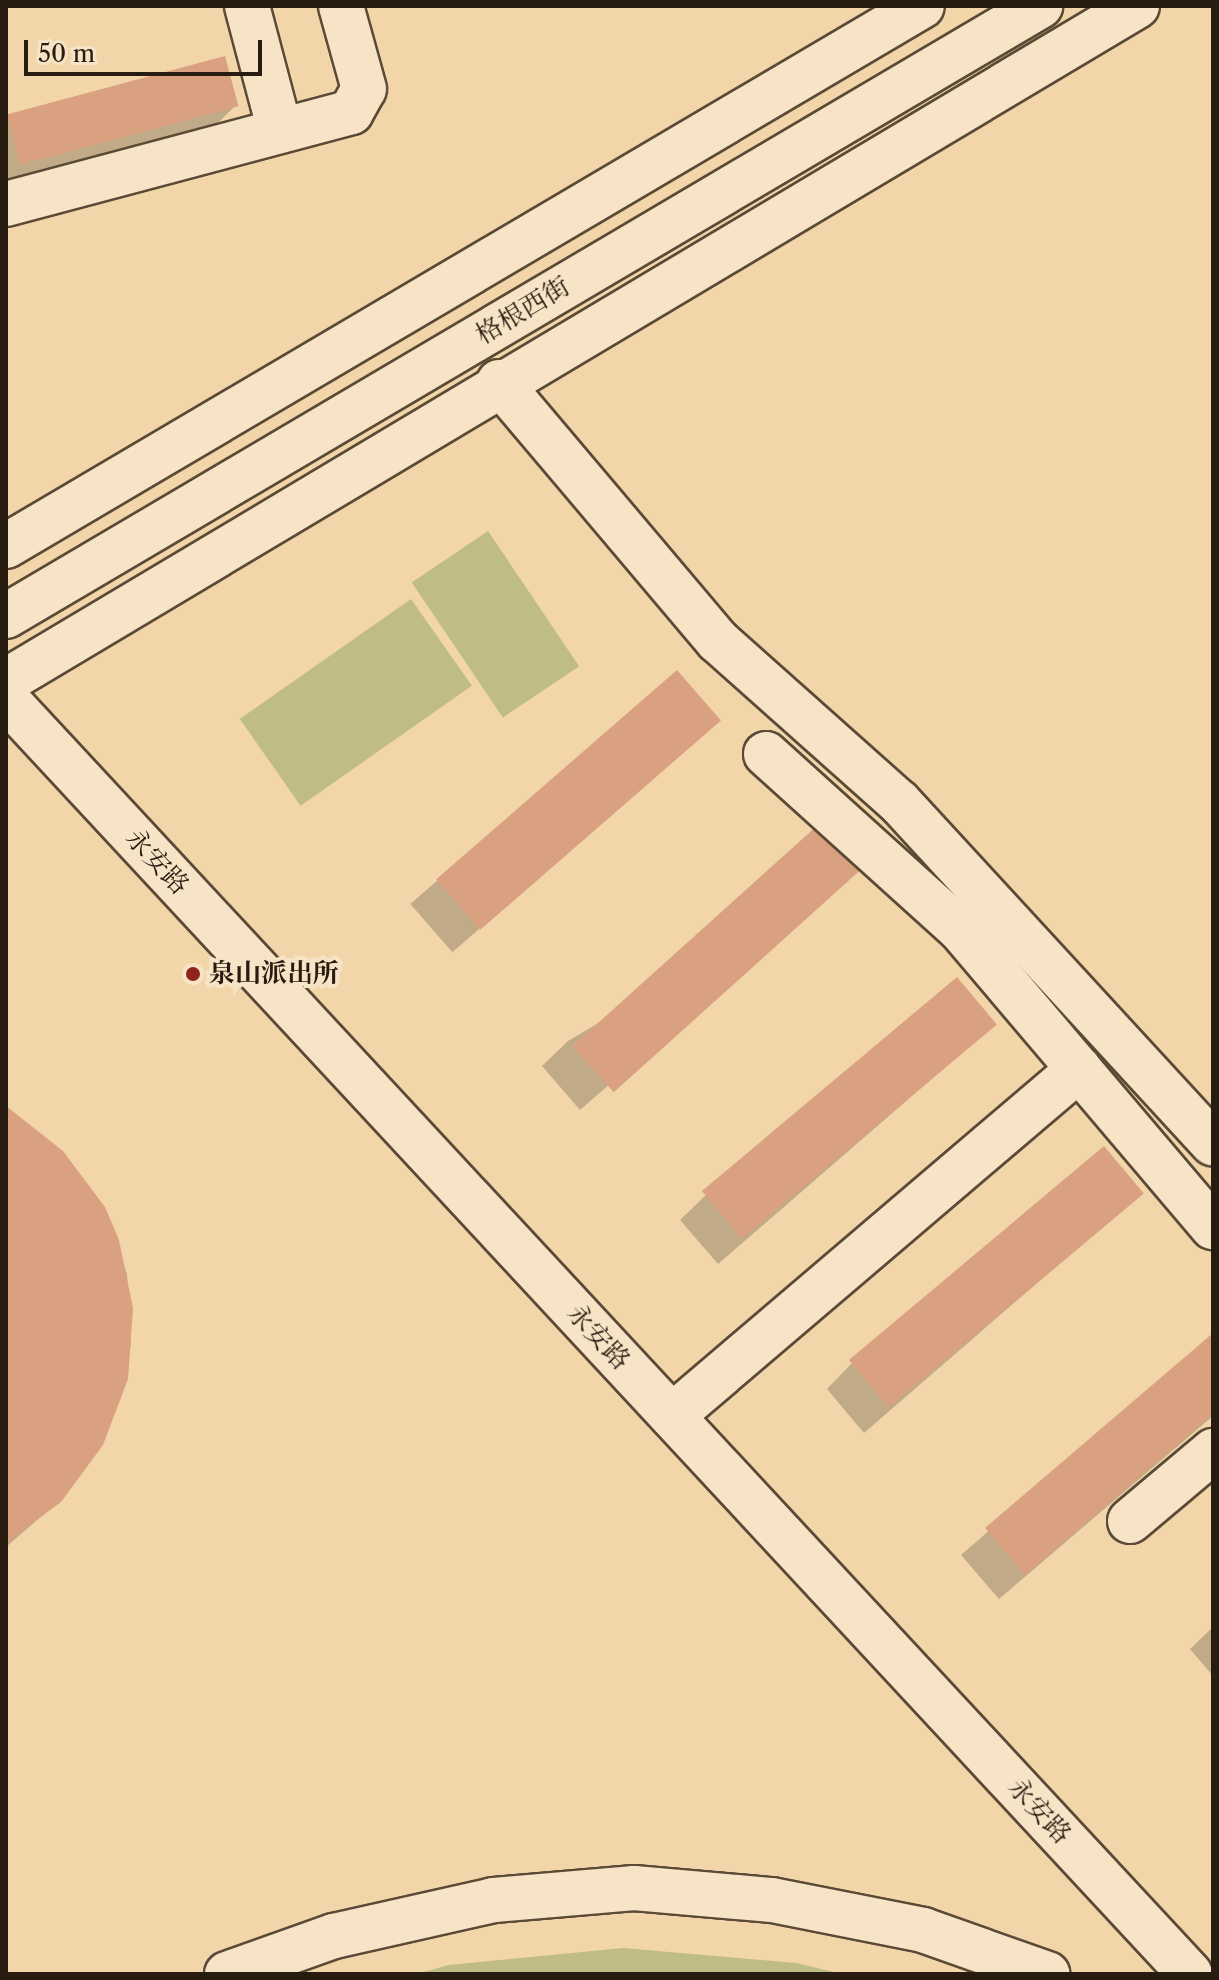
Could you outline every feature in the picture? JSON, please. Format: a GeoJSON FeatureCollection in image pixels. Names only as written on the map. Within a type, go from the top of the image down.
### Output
{"type":"FeatureCollection","features":[{"type":"Feature","properties":{"kind":"street"},"geometry":{"type":"LineString","coordinates":[[247,6],[280,131]]}},
{"type":"Feature","properties":{"kind":"street"},"geometry":{"type":"LineString","coordinates":[[6,204],[351,112],[364,89],[341,6]]}},
{"type":"Feature","properties":{"kind":"street"},"geometry":{"type":"LineString","coordinates":[[6,546],[922,6]]}},
{"type":"Feature","properties":{"kind":"street","name":"格根西街"},"geometry":{"type":"LineString","coordinates":[[6,616],[1040,6]]}},
{"type":"Feature","properties":{"kind":"street"},"geometry":{"type":"LineString","coordinates":[[6,681],[499,382],[1137,6]]}},
{"type":"Feature","properties":{"kind":"street"},"geometry":{"type":"LineString","coordinates":[[499,382],[718,641],[899,802],[1213,1143]]}},
{"type":"Feature","properties":{"kind":"street","name":"永安路"},"geometry":{"type":"LineString","coordinates":[[6,699],[1190,1974]]}},
{"type":"Feature","properties":{"kind":"street"},"geometry":{"type":"LineString","coordinates":[[766,754],[960,929],[1213,1227]]}},
{"type":"Feature","properties":{"kind":"street"},"geometry":{"type":"LineString","coordinates":[[672,1416],[1079,1069]]}},
{"type":"Feature","properties":{"kind":"street"},"geometry":{"type":"LineString","coordinates":[[1130,1521],[1213,1451]]}},
{"type":"Feature","properties":{"kind":"street"},"geometry":{"type":"LineString","coordinates":[[227,1974],[334,1936],[494,1900],[634,1888],[772,1900],[923,1930],[1047,1974]]}},
{"type":"Feature","properties":{"kind":"shaded area"},"geometry":{"type":"Polygon","coordinates":[[[488,531],[579,666],[503,718],[412,582],[488,531]]]}},
{"type":"Feature","properties":{"kind":"shaded area"},"geometry":{"type":"Polygon","coordinates":[[[411,599],[472,686],[301,806],[240,719],[411,599]]]}},
{"type":"Feature","properties":{"kind":"shaded area"},"geometry":{"type":"Polygon","coordinates":[[[623,1948],[796,1963],[843,1974],[416,1974],[449,1965],[623,1948]]]}},
{"type":"Feature","properties":{"kind":"building"},"geometry":{"type":"Polygon","coordinates":[[[225,56],[238,106],[20,165],[7,114],[225,56]]]}},
{"type":"Feature","properties":{"kind":"building"},"geometry":{"type":"Polygon","coordinates":[[[677,670],[721,721],[480,930],[436,879],[677,670]]]}},
{"type":"Feature","properties":{"kind":"building"},"geometry":{"type":"Polygon","coordinates":[[[819,824],[860,870],[614,1092],[572,1046],[819,824]]]}},
{"type":"Feature","properties":{"kind":"building"},"geometry":{"type":"Polygon","coordinates":[[[957,977],[997,1024],[742,1239],[702,1191],[957,977]]]}},
{"type":"Feature","properties":{"kind":"building"},"geometry":{"type":"Polygon","coordinates":[[[6,1106],[63,1151],[105,1207],[119,1240],[133,1308],[128,1379],[103,1445],[61,1502],[6,1543],[6,1106]]]}},
{"type":"Feature","properties":{"kind":"building"},"geometry":{"type":"Polygon","coordinates":[[[1104,1146],[1144,1193],[889,1408],[849,1360],[1104,1146]]]}},
{"type":"Feature","properties":{"kind":"building"},"geometry":{"type":"Polygon","coordinates":[[[1213,1333],[1213,1414],[1025,1575],[985,1528],[1213,1333]]]}},
{"type":"Feature","properties":{"kind":"place","name":"泉山派出所"},"geometry":{"type":"Point","coordinates":[193,974]}}]}
